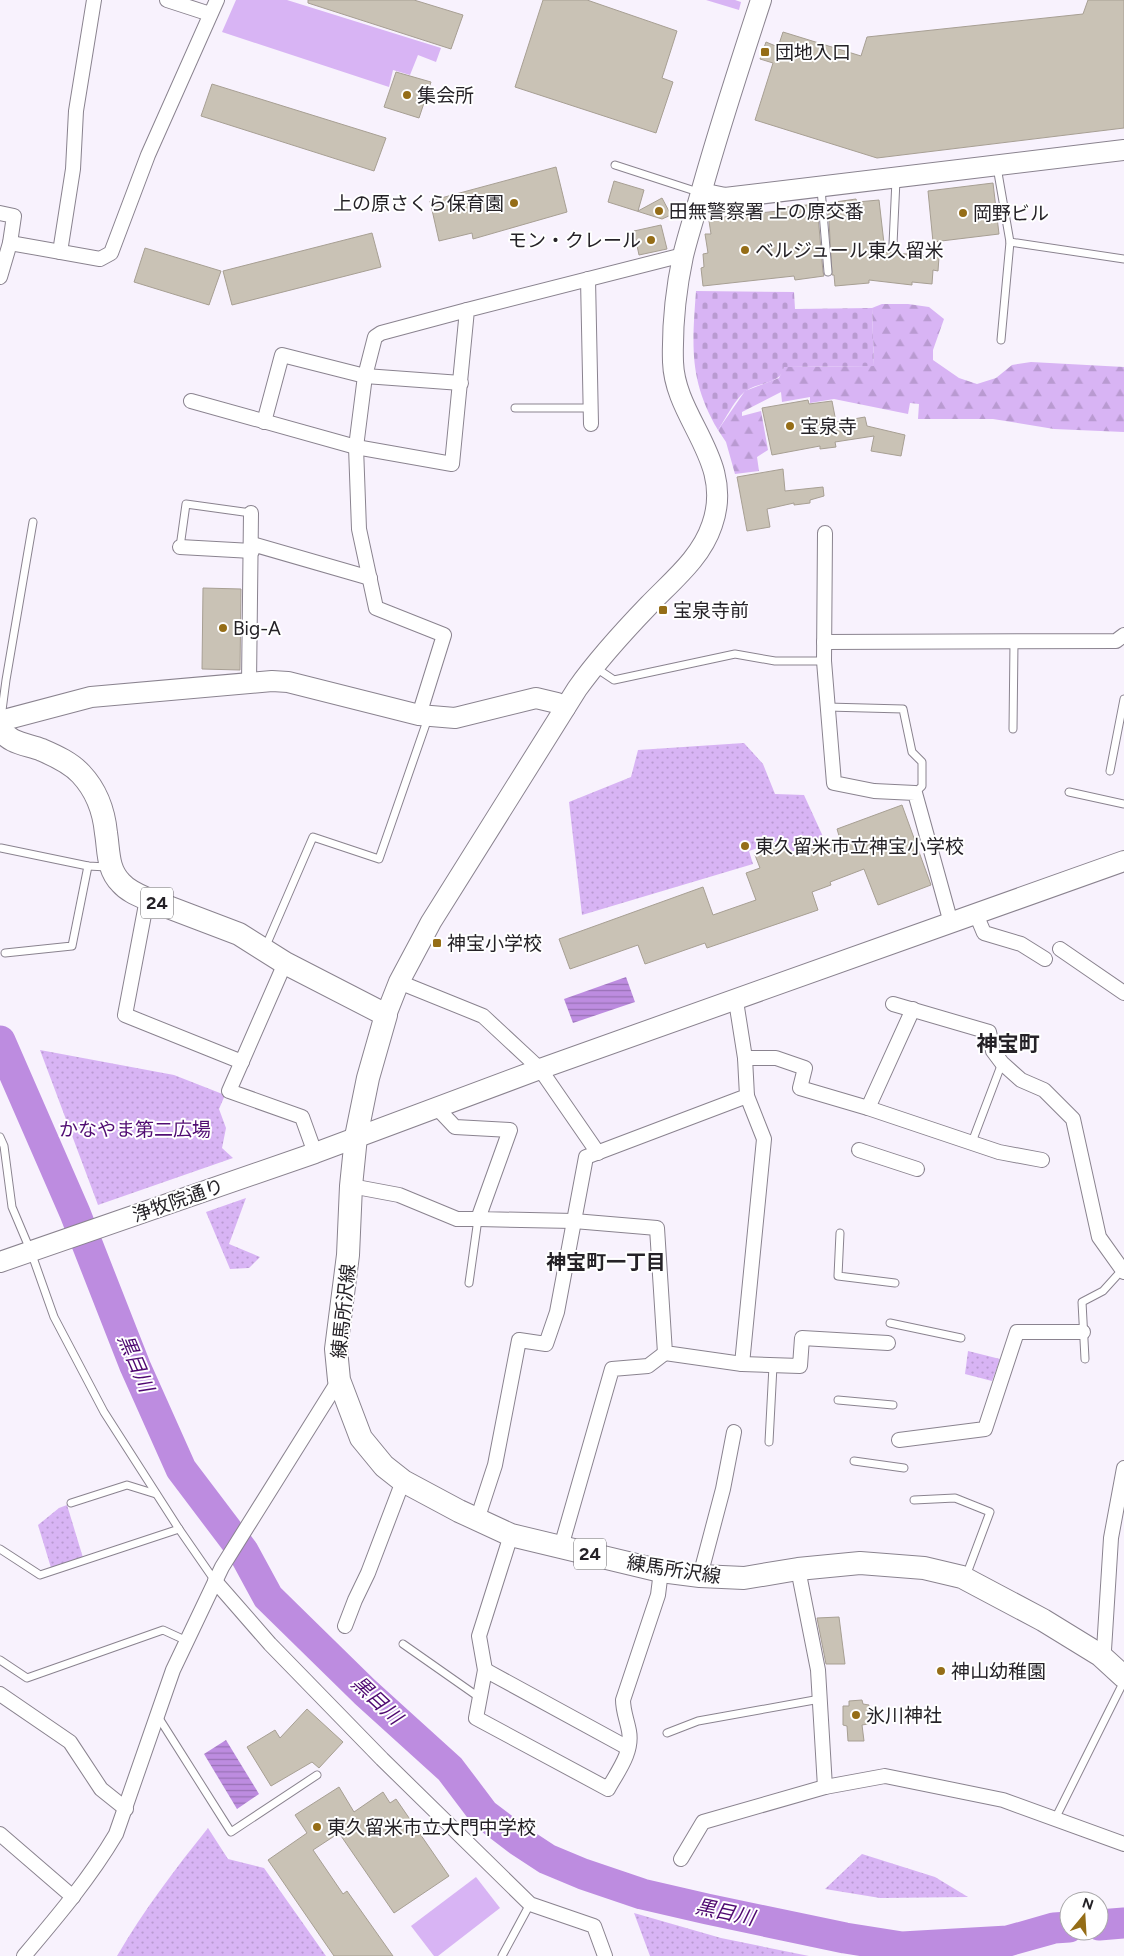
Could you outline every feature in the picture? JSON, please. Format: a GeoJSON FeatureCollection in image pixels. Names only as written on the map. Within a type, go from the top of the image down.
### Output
{"type":"FeatureCollection","features":[{"type":"Feature","properties":{"kind":"main road"},"geometry":{"type":"LineString","coordinates":[[0,728],[13,741],[56,756],[71,764],[82,774],[91,787],[103,816],[99,866]]}},
{"type":"Feature","properties":{"kind":"main road","name":"24"},"geometry":{"type":"LineString","coordinates":[[99,866],[132,892],[239,934],[285,963],[386,1015]]}},
{"type":"Feature","properties":{"kind":"main road","name":"練馬所沢線"},"geometry":{"type":"LineString","coordinates":[[386,1015],[368,1078],[356,1137],[351,1186],[348,1256],[336,1349],[339,1380],[363,1441],[384,1466],[403,1481],[477,1520],[511,1535],[660,1571],[700,1576],[744,1578],[798,1569],[860,1562],[924,1568],[964,1579],[1043,1620],[1100,1656],[1124,1677]]}},
{"type":"Feature","properties":{"kind":"street"},"geometry":{"type":"LineString","coordinates":[[60,252],[73,169],[76,111],[94,0]]}},
{"type":"Feature","properties":{"kind":"street"},"geometry":{"type":"LineString","coordinates":[[170,0],[210,14]]}},
{"type":"Feature","properties":{"kind":"street"},"geometry":{"type":"LineString","coordinates":[[10,243],[100,259],[111,253],[148,155],[217,0]]}},
{"type":"Feature","properties":{"kind":"street"},"geometry":{"type":"LineString","coordinates":[[386,1015],[400,982],[431,922],[552,732],[565,708],[593,666],[612,643],[694,559],[705,543],[713,523],[717,503],[714,467],[699,432],[681,398],[673,363],[678,284],[683,255],[701,193],[761,0]]}},
{"type":"Feature","properties":{"kind":"street"},"geometry":{"type":"LineString","coordinates":[[701,193],[725,198],[1124,150]]}},
{"type":"Feature","properties":{"kind":"street"},"geometry":{"type":"LineString","coordinates":[[0,213],[14,216],[10,243],[0,276]]}},
{"type":"Feature","properties":{"kind":"street"},"geometry":{"type":"LineString","coordinates":[[424,716],[444,635],[376,608],[359,529],[356,447],[365,376],[375,337],[381,333],[467,310],[683,255]]}},
{"type":"Feature","properties":{"kind":"street"},"geometry":{"type":"LineString","coordinates":[[588,279],[590,424]]}},
{"type":"Feature","properties":{"kind":"street"},"geometry":{"type":"LineString","coordinates":[[191,400],[356,447],[452,464],[467,310]]}},
{"type":"Feature","properties":{"kind":"street"},"geometry":{"type":"LineString","coordinates":[[264,422],[282,355],[365,376],[460,383]]}},
{"type":"Feature","properties":{"kind":"street"},"geometry":{"type":"LineString","coordinates":[[249,683],[251,513]]}},
{"type":"Feature","properties":{"kind":"street"},"geometry":{"type":"LineString","coordinates":[[825,533],[824,661],[826,707],[834,783],[874,791],[915,793],[951,923]]}},
{"type":"Feature","properties":{"kind":"street"},"geometry":{"type":"LineString","coordinates":[[180,547],[252,548],[370,578]]}},
{"type":"Feature","properties":{"kind":"street"},"geometry":{"type":"LineString","coordinates":[[824,642],[1014,643],[1121,641]]}},
{"type":"Feature","properties":{"kind":"street"},"geometry":{"type":"LineString","coordinates":[[0,721],[91,697],[249,683],[288,682],[424,716],[455,718],[536,698],[557,703],[565,708]]}},
{"type":"Feature","properties":{"kind":"street","name":"浄牧院通り"},"geometry":{"type":"LineString","coordinates":[[0,1262],[315,1153],[540,1069],[1124,861]]}},
{"type":"Feature","properties":{"kind":"street"},"geometry":{"type":"LineString","coordinates":[[147,899],[125,1015],[242,1062]]}},
{"type":"Feature","properties":{"kind":"street"},"geometry":{"type":"LineString","coordinates":[[976,914],[984,934],[1021,944],[1045,959]]}},
{"type":"Feature","properties":{"kind":"street"},"geometry":{"type":"LineString","coordinates":[[1060,949],[1124,993]]}},
{"type":"Feature","properties":{"kind":"street"},"geometry":{"type":"LineString","coordinates":[[285,963],[229,1091],[302,1117],[315,1153]]}},
{"type":"Feature","properties":{"kind":"street"},"geometry":{"type":"LineString","coordinates":[[400,982],[483,1016],[540,1069],[598,1153]]}},
{"type":"Feature","properties":{"kind":"street"},"geometry":{"type":"LineString","coordinates":[[736,1000],[745,1058],[747,1096],[764,1139],[742,1364]]}},
{"type":"Feature","properties":{"kind":"street"},"geometry":{"type":"LineString","coordinates":[[893,1004],[989,1032],[993,1051],[1002,1063],[1022,1080],[1044,1090],[1073,1119],[1098,1237],[1123,1271]]}},
{"type":"Feature","properties":{"kind":"street"},"geometry":{"type":"LineString","coordinates":[[868,1108],[913,1010]]}},
{"type":"Feature","properties":{"kind":"street"},"geometry":{"type":"LineString","coordinates":[[745,1058],[776,1058],[805,1068],[800,1088],[868,1108],[999,1152],[1042,1160]]}},
{"type":"Feature","properties":{"kind":"street"},"geometry":{"type":"LineString","coordinates":[[477,1520],[495,1465],[518,1340],[546,1344],[557,1312],[586,1157],[747,1096]]}},
{"type":"Feature","properties":{"kind":"street"},"geometry":{"type":"LineString","coordinates":[[437,1108],[455,1126],[510,1130],[478,1219]]}},
{"type":"Feature","properties":{"kind":"street"},"geometry":{"type":"LineString","coordinates":[[859,1150],[917,1169]]}},
{"type":"Feature","properties":{"kind":"street"},"geometry":{"type":"LineString","coordinates":[[351,1186],[399,1195],[458,1219],[574,1221],[657,1228],[665,1354]]}},
{"type":"Feature","properties":{"kind":"street"},"geometry":{"type":"LineString","coordinates":[[900,1440],[985,1429],[1017,1332],[1083,1332]]}},
{"type":"Feature","properties":{"kind":"street"},"geometry":{"type":"LineString","coordinates":[[561,1547],[612,1369],[648,1366],[665,1354],[742,1364],[800,1366],[802,1338],[888,1343]]}},
{"type":"Feature","properties":{"kind":"street"},"geometry":{"type":"LineString","coordinates":[[24,1956],[73,1897],[101,1859],[116,1834],[172,1670],[215,1581],[226,1560],[339,1380]]}},
{"type":"Feature","properties":{"kind":"street"},"geometry":{"type":"LineString","coordinates":[[700,1576],[723,1490],[734,1432]]}},
{"type":"Feature","properties":{"kind":"street"},"geometry":{"type":"LineString","coordinates":[[1100,1656],[1104,1650],[1111,1538],[1124,1468]]}},
{"type":"Feature","properties":{"kind":"street"},"geometry":{"type":"LineString","coordinates":[[345,1626],[368,1573],[403,1481]]}},
{"type":"Feature","properties":{"kind":"street"},"geometry":{"type":"LineString","coordinates":[[511,1535],[478,1636],[485,1670],[476,1718],[608,1789],[626,1758],[629,1733],[624,1700],[658,1595],[660,1571]]}},
{"type":"Feature","properties":{"kind":"street"},"geometry":{"type":"LineString","coordinates":[[798,1569],[818,1670],[825,1787]]}},
{"type":"Feature","properties":{"kind":"street"},"geometry":{"type":"LineString","coordinates":[[215,1581],[270,1644],[368,1745],[530,1904],[594,1926],[605,1956]]}},
{"type":"Feature","properties":{"kind":"street"},"geometry":{"type":"LineString","coordinates":[[485,1670],[628,1748]]}},
{"type":"Feature","properties":{"kind":"street"},"geometry":{"type":"LineString","coordinates":[[0,1694],[70,1742],[101,1789],[126,1808]]}},
{"type":"Feature","properties":{"kind":"street"},"geometry":{"type":"LineString","coordinates":[[681,1858],[703,1822],[825,1787],[885,1776],[1003,1800],[1124,1844]]}},
{"type":"Feature","properties":{"kind":"street"},"geometry":{"type":"LineString","coordinates":[[0,1834],[73,1897]]}},
{"type":"Feature","properties":{"kind":"lane"},"geometry":{"type":"LineString","coordinates":[[615,165],[701,193]]}},
{"type":"Feature","properties":{"kind":"lane"},"geometry":{"type":"LineString","coordinates":[[997,165],[1010,242],[1002,340]]}},
{"type":"Feature","properties":{"kind":"lane"},"geometry":{"type":"LineString","coordinates":[[893,244],[896,177]]}},
{"type":"Feature","properties":{"kind":"lane"},"geometry":{"type":"LineString","coordinates":[[821,186],[828,272]]}},
{"type":"Feature","properties":{"kind":"lane"},"geometry":{"type":"LineString","coordinates":[[1010,242],[1124,259]]}},
{"type":"Feature","properties":{"kind":"lane"},"geometry":{"type":"LineString","coordinates":[[515,408],[590,408]]}},
{"type":"Feature","properties":{"kind":"lane"},"geometry":{"type":"LineString","coordinates":[[180,547],[186,504],[251,513]]}},
{"type":"Feature","properties":{"kind":"lane"},"geometry":{"type":"LineString","coordinates":[[0,721],[33,522]]}},
{"type":"Feature","properties":{"kind":"lane"},"geometry":{"type":"LineString","coordinates":[[1013,729],[1014,643]]}},
{"type":"Feature","properties":{"kind":"lane"},"geometry":{"type":"LineString","coordinates":[[593,666],[614,680],[735,654],[775,661],[824,661]]}},
{"type":"Feature","properties":{"kind":"lane"},"geometry":{"type":"LineString","coordinates":[[1110,771],[1124,699]]}},
{"type":"Feature","properties":{"kind":"lane"},"geometry":{"type":"LineString","coordinates":[[826,707],[903,709],[912,752],[922,762],[922,786],[915,793]]}},
{"type":"Feature","properties":{"kind":"lane"},"geometry":{"type":"LineString","coordinates":[[264,950],[313,837],[379,859],[424,716]]}},
{"type":"Feature","properties":{"kind":"lane"},"geometry":{"type":"LineString","coordinates":[[1069,792],[1124,804]]}},
{"type":"Feature","properties":{"kind":"lane"},"geometry":{"type":"LineString","coordinates":[[1,848],[99,866],[72,946],[5,954]]}},
{"type":"Feature","properties":{"kind":"lane"},"geometry":{"type":"LineString","coordinates":[[972,1142],[1002,1063]]}},
{"type":"Feature","properties":{"kind":"lane"},"geometry":{"type":"LineString","coordinates":[[0,1137],[4,1146],[12,1207],[31,1252],[54,1317],[104,1412],[178,1529],[215,1581]]}},
{"type":"Feature","properties":{"kind":"lane"},"geometry":{"type":"LineString","coordinates":[[468,1283],[478,1219]]}},
{"type":"Feature","properties":{"kind":"lane"},"geometry":{"type":"LineString","coordinates":[[840,1233],[838,1276],[895,1283]]}},
{"type":"Feature","properties":{"kind":"lane"},"geometry":{"type":"LineString","coordinates":[[1085,1359],[1082,1302],[1103,1291],[1123,1271]]}},
{"type":"Feature","properties":{"kind":"lane"},"geometry":{"type":"LineString","coordinates":[[890,1323],[961,1338]]}},
{"type":"Feature","properties":{"kind":"lane"},"geometry":{"type":"LineString","coordinates":[[769,1442],[773,1366]]}},
{"type":"Feature","properties":{"kind":"lane"},"geometry":{"type":"LineString","coordinates":[[838,1400],[893,1405]]}},
{"type":"Feature","properties":{"kind":"lane"},"geometry":{"type":"LineString","coordinates":[[854,1461],[904,1468]]}},
{"type":"Feature","properties":{"kind":"lane"},"geometry":{"type":"LineString","coordinates":[[72,1503],[128,1485],[156,1494]]}},
{"type":"Feature","properties":{"kind":"lane"},"geometry":{"type":"LineString","coordinates":[[914,1500],[955,1498],[990,1512],[964,1579]]}},
{"type":"Feature","properties":{"kind":"lane"},"geometry":{"type":"LineString","coordinates":[[0,1549],[40,1575],[178,1529]]}},
{"type":"Feature","properties":{"kind":"lane"},"geometry":{"type":"LineString","coordinates":[[0,1660],[27,1678],[164,1630],[186,1641]]}},
{"type":"Feature","properties":{"kind":"lane"},"geometry":{"type":"LineString","coordinates":[[403,1644],[480,1698]]}},
{"type":"Feature","properties":{"kind":"lane"},"geometry":{"type":"LineString","coordinates":[[1055,1819],[1124,1681]]}},
{"type":"Feature","properties":{"kind":"lane"},"geometry":{"type":"LineString","coordinates":[[667,1733],[698,1721],[820,1698]]}},
{"type":"Feature","properties":{"kind":"lane"},"geometry":{"type":"LineString","coordinates":[[157,1715],[231,1832],[317,1774]]}},
{"type":"Feature","properties":{"kind":"lane"},"geometry":{"type":"LineString","coordinates":[[502,1956],[530,1904]]}},
{"type":"Feature","properties":{"kind":"green space"},"geometry":{"type":"Polygon","coordinates":[[[236,0],[287,0],[441,48],[436,62],[418,55],[410,75],[393,70],[389,87],[222,32],[236,0]]]}},
{"type":"Feature","properties":{"kind":"green space"},"geometry":{"type":"Polygon","coordinates":[[[706,0],[735,0],[741,2],[739,10],[706,0]]]}},
{"type":"Feature","properties":{"kind":"green space"},"geometry":{"type":"Polygon","coordinates":[[[696,291],[794,292],[795,309],[872,308],[874,366],[784,367],[779,377],[751,388],[742,394],[718,430],[697,379],[694,346],[696,291]]]}},
{"type":"Feature","properties":{"kind":"green space"},"geometry":{"type":"Polygon","coordinates":[[[882,304],[908,304],[929,307],[944,319],[933,350],[933,360],[959,378],[977,384],[996,378],[1012,365],[1031,362],[1124,367],[1124,432],[1054,429],[993,419],[918,419],[919,404],[910,403],[908,414],[834,399],[810,403],[810,397],[782,402],[781,392],[742,412],[742,416],[761,411],[768,450],[757,457],[759,471],[735,474],[726,442],[718,430],[745,391],[779,378],[784,367],[874,366],[872,308],[882,304]]]}},
{"type":"Feature","properties":{"kind":"green space"},"geometry":{"type":"Polygon","coordinates":[[[744,743],[763,764],[775,794],[804,795],[825,841],[791,852],[786,838],[749,851],[753,864],[582,915],[569,802],[631,777],[638,750],[744,743]]]}},
{"type":"Feature","properties":{"kind":"green space","name":"かなやま第二広場"},"geometry":{"type":"Polygon","coordinates":[[[40,1050],[174,1075],[225,1095],[219,1109],[226,1128],[222,1148],[233,1158],[98,1205],[40,1050]]]}},
{"type":"Feature","properties":{"kind":"green space"},"geometry":{"type":"Polygon","coordinates":[[[246,1198],[229,1244],[260,1257],[249,1268],[230,1269],[206,1212],[246,1198]]]}},
{"type":"Feature","properties":{"kind":"green space"},"geometry":{"type":"Polygon","coordinates":[[[968,1351],[1000,1359],[992,1381],[965,1374],[968,1351]]]}},
{"type":"Feature","properties":{"kind":"green space"},"geometry":{"type":"Polygon","coordinates":[[[67,1505],[84,1561],[52,1571],[38,1525],[59,1508],[67,1505]]]}},
{"type":"Feature","properties":{"kind":"green space"},"geometry":{"type":"Polygon","coordinates":[[[208,1828],[228,1859],[264,1868],[326,1956],[117,1956],[160,1890],[208,1828]]]}},
{"type":"Feature","properties":{"kind":"green space"},"geometry":{"type":"Polygon","coordinates":[[[862,1854],[935,1877],[968,1897],[880,1898],[825,1889],[862,1854]]]}},
{"type":"Feature","properties":{"kind":"green space"},"geometry":{"type":"Polygon","coordinates":[[[476,1877],[500,1908],[438,1956],[434,1956],[411,1926],[476,1877]]]}},
{"type":"Feature","properties":{"kind":"green space"},"geometry":{"type":"Polygon","coordinates":[[[634,1913],[721,1938],[809,1956],[650,1956],[634,1913]]]}},
{"type":"Feature","properties":{"kind":"shaded area"},"geometry":{"type":"Polygon","coordinates":[[[626,977],[635,1002],[573,1023],[564,999],[626,977]]]}},
{"type":"Feature","properties":{"kind":"shaded area"},"geometry":{"type":"Polygon","coordinates":[[[226,1740],[259,1794],[237,1809],[204,1754],[226,1740]]]}},
{"type":"Feature","properties":{"kind":"building"},"geometry":{"type":"Polygon","coordinates":[[[308,0],[414,0],[463,15],[451,49],[308,3],[308,0]]]}},
{"type":"Feature","properties":{"kind":"building"},"geometry":{"type":"Polygon","coordinates":[[[543,0],[587,0],[677,31],[662,78],[673,82],[656,133],[515,87],[543,0]]]}},
{"type":"Feature","properties":{"kind":"building"},"geometry":{"type":"Polygon","coordinates":[[[1088,0],[1124,0],[1124,128],[877,158],[755,120],[773,63],[760,59],[766,42],[778,47],[783,32],[861,56],[867,37],[1083,14],[1088,0]]]}},
{"type":"Feature","properties":{"kind":"building","name":"集会所"},"geometry":{"type":"Polygon","coordinates":[[[396,72],[431,82],[419,118],[384,107],[396,72]]]}},
{"type":"Feature","properties":{"kind":"building"},"geometry":{"type":"Polygon","coordinates":[[[212,84],[386,138],[374,171],[201,116],[212,84]]]}},
{"type":"Feature","properties":{"kind":"building"},"geometry":{"type":"Polygon","coordinates":[[[556,167],[567,212],[473,239],[472,233],[439,241],[430,201],[556,167]]]}},
{"type":"Feature","properties":{"kind":"building"},"geometry":{"type":"Polygon","coordinates":[[[614,181],[644,190],[638,211],[662,198],[671,215],[662,219],[608,202],[614,181]]]}},
{"type":"Feature","properties":{"kind":"building","name":"岡野ビル"},"geometry":{"type":"Polygon","coordinates":[[[993,183],[999,234],[933,242],[928,191],[993,183]]]}},
{"type":"Feature","properties":{"kind":"building"},"geometry":{"type":"Polygon","coordinates":[[[856,199],[857,202],[879,200],[885,252],[939,257],[938,271],[933,270],[932,284],[912,282],[912,285],[869,280],[869,283],[835,286],[834,275],[832,275],[828,203],[856,199]]]}},
{"type":"Feature","properties":{"kind":"building","name":"ベルジュール東久留米"},"geometry":{"type":"Polygon","coordinates":[[[817,204],[824,276],[795,280],[794,276],[703,286],[701,268],[704,267],[703,254],[708,253],[705,234],[711,234],[709,221],[716,220],[715,218],[787,210],[787,207],[817,204]]]}},
{"type":"Feature","properties":{"kind":"building"},"geometry":{"type":"Polygon","coordinates":[[[661,225],[667,249],[639,255],[634,231],[661,225]]]}},
{"type":"Feature","properties":{"kind":"building"},"geometry":{"type":"Polygon","coordinates":[[[372,233],[381,267],[232,305],[223,271],[372,233]]]}},
{"type":"Feature","properties":{"kind":"building"},"geometry":{"type":"Polygon","coordinates":[[[145,248],[221,271],[209,305],[134,282],[145,248]]]}},
{"type":"Feature","properties":{"kind":"building"},"geometry":{"type":"Polygon","coordinates":[[[808,400],[809,404],[832,401],[836,422],[865,417],[867,426],[905,435],[901,456],[871,451],[874,436],[835,442],[836,447],[820,449],[820,446],[772,455],[762,408],[808,400]]]}},
{"type":"Feature","properties":{"kind":"building"},"geometry":{"type":"Polygon","coordinates":[[[783,469],[785,491],[823,487],[824,496],[810,500],[810,503],[794,505],[794,503],[767,509],[770,527],[747,531],[737,477],[783,469]]]}},
{"type":"Feature","properties":{"kind":"building"},"geometry":{"type":"Polygon","coordinates":[[[203,588],[241,589],[240,670],[202,669],[203,588]]]}},
{"type":"Feature","properties":{"kind":"building"},"geometry":{"type":"Polygon","coordinates":[[[902,805],[931,885],[878,905],[864,869],[830,882],[831,885],[812,892],[818,910],[707,948],[705,943],[645,964],[638,945],[570,969],[559,939],[703,887],[713,915],[756,900],[746,873],[760,868],[755,855],[760,853],[758,850],[785,840],[791,856],[840,839],[837,829],[902,805]]]}},
{"type":"Feature","properties":{"kind":"building"},"geometry":{"type":"Polygon","coordinates":[[[839,1617],[845,1664],[826,1664],[817,1618],[839,1617]]]}},
{"type":"Feature","properties":{"kind":"building","name":"氷川神社"},"geometry":{"type":"Polygon","coordinates":[[[862,1700],[863,1704],[869,1705],[868,1724],[862,1725],[864,1741],[848,1741],[847,1726],[843,1725],[843,1706],[849,1706],[849,1701],[862,1700]]]}},
{"type":"Feature","properties":{"kind":"building"},"geometry":{"type":"Polygon","coordinates":[[[307,1709],[343,1742],[319,1768],[312,1762],[271,1786],[247,1747],[275,1730],[280,1738],[307,1709]]]}},
{"type":"Feature","properties":{"kind":"building"},"geometry":{"type":"Polygon","coordinates":[[[339,1787],[354,1812],[383,1792],[390,1803],[396,1799],[449,1876],[394,1913],[339,1833],[313,1850],[343,1894],[347,1891],[393,1956],[334,1956],[268,1860],[307,1833],[295,1815],[339,1787]]]}},
{"type":"Feature","properties":{"kind":"waterway","name":"黒目川"},"geometry":{"type":"LineString","coordinates":[[0,1041],[75,1213],[135,1366],[181,1469],[243,1551],[268,1597],[365,1692],[450,1769],[484,1814],[547,1859],[583,1874],[642,1894],[845,1938],[902,1947],[1008,1941],[1059,1928]]}},
{"type":"Feature","properties":{"kind":"waterway","name":"黒目川"},"geometry":{"type":"LineString","coordinates":[[1109,1924],[1124,1923]]}},
{"type":"Feature","properties":{"kind":"place","name":"団地入口"},"geometry":{"type":"Point","coordinates":[765,52]}},
{"type":"Feature","properties":{"kind":"place","name":"集会所"},"geometry":{"type":"Point","coordinates":[407,95]}},
{"type":"Feature","properties":{"kind":"place","name":"上の原さくら保育園"},"geometry":{"type":"Point","coordinates":[514,203]}},
{"type":"Feature","properties":{"kind":"place","name":"田無警察署 上の原交番"},"geometry":{"type":"Point","coordinates":[659,211]}},
{"type":"Feature","properties":{"kind":"place","name":"岡野ビル"},"geometry":{"type":"Point","coordinates":[963,213]}},
{"type":"Feature","properties":{"kind":"place","name":"モン・クレール"},"geometry":{"type":"Point","coordinates":[651,240]}},
{"type":"Feature","properties":{"kind":"place","name":"ベルジュール東久留米"},"geometry":{"type":"Point","coordinates":[745,250]}},
{"type":"Feature","properties":{"kind":"place","name":"宝泉寺"},"geometry":{"type":"Point","coordinates":[790,426]}},
{"type":"Feature","properties":{"kind":"place","name":"宝泉寺前"},"geometry":{"type":"Point","coordinates":[663,610]}},
{"type":"Feature","properties":{"kind":"place","name":"Big-A"},"geometry":{"type":"Point","coordinates":[223,628]}},
{"type":"Feature","properties":{"kind":"place","name":"東久留米市立神宝小学校"},"geometry":{"type":"Point","coordinates":[745,846]}},
{"type":"Feature","properties":{"kind":"place","name":"神宝小学校"},"geometry":{"type":"Point","coordinates":[437,943]}},
{"type":"Feature","properties":{"kind":"place","name":"神山幼稚園"},"geometry":{"type":"Point","coordinates":[941,1671]}},
{"type":"Feature","properties":{"kind":"place","name":"氷川神社"},"geometry":{"type":"Point","coordinates":[856,1715]}},
{"type":"Feature","properties":{"kind":"place","name":"東久留米市立大門中学校"},"geometry":{"type":"Point","coordinates":[317,1827]}},
{"type":"Feature","properties":{"kind":"district","name":"神宝町"},"geometry":{"type":"Point","coordinates":[1008,1044]}},
{"type":"Feature","properties":{"kind":"district","name":"神宝町一丁目"},"geometry":{"type":"Point","coordinates":[606,1262]}}]}
